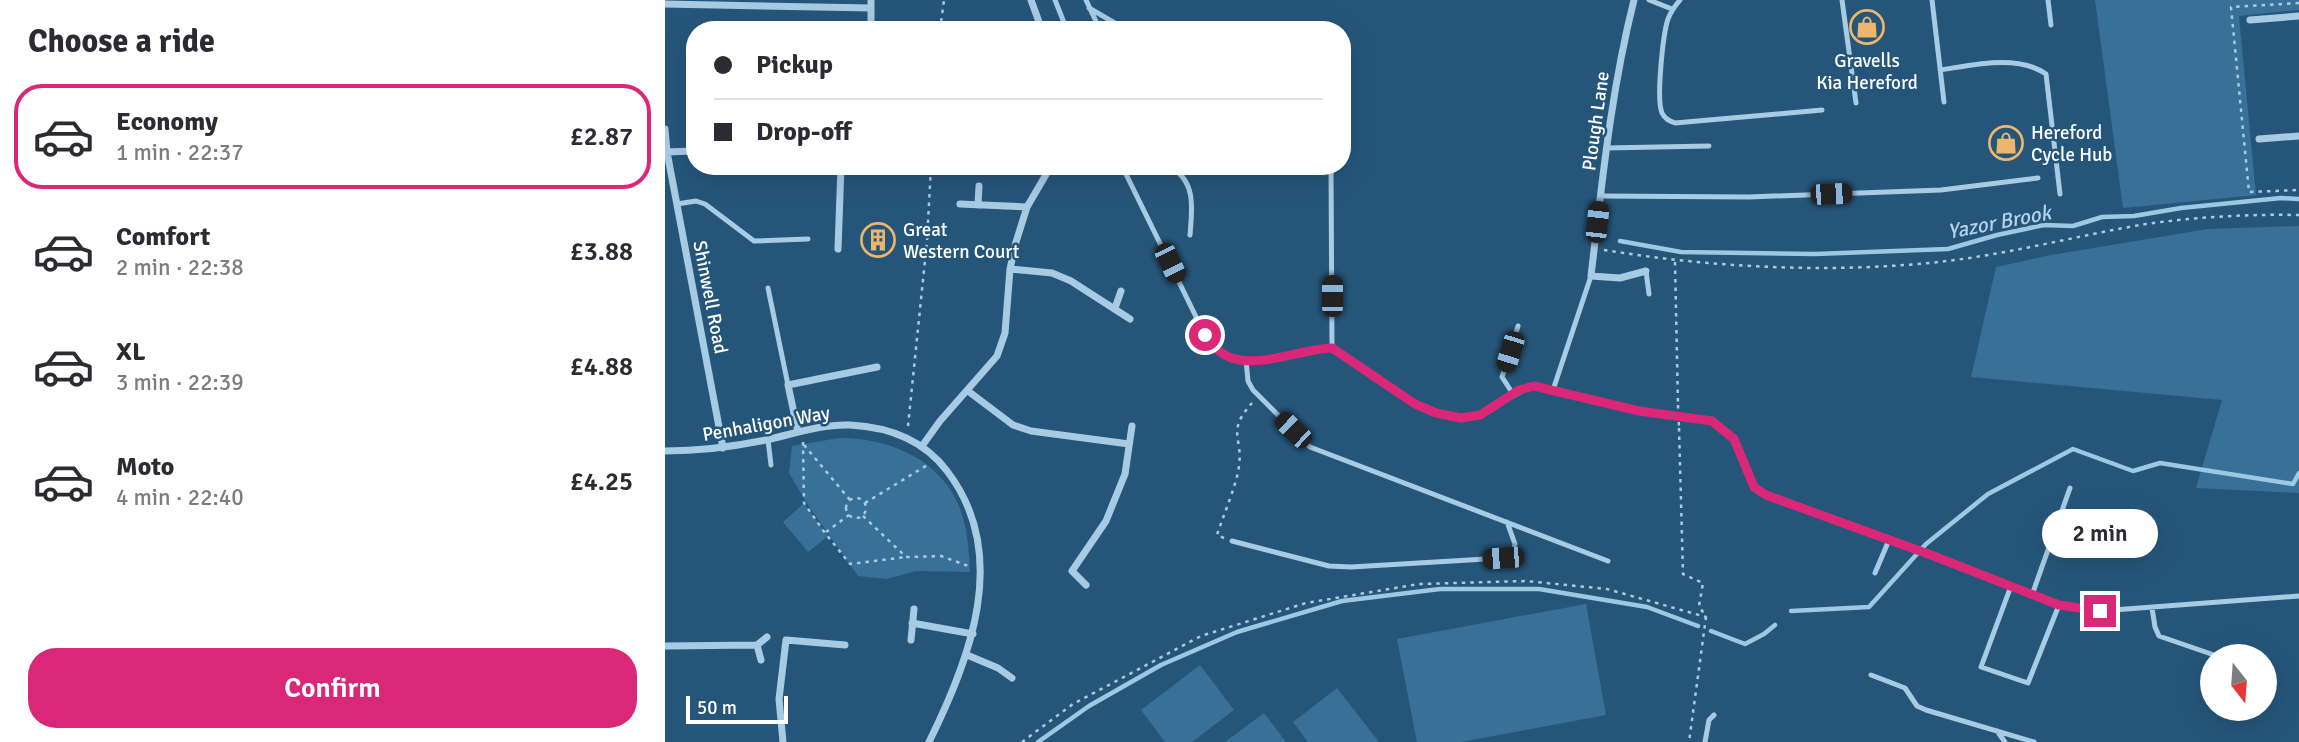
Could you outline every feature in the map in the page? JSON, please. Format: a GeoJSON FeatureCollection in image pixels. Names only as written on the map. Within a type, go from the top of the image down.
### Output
{"type":"FeatureCollection","features":[{"type":"Feature","properties":{"kind":"street"},"geometry":{"type":"LineString","coordinates":[[1031,0],[1039,21]]}},
{"type":"Feature","properties":{"kind":"street","name":"Plough Lane"},"geometry":{"type":"LineString","coordinates":[[1591,276],[1605,148],[1622,50],[1635,0]]}},
{"type":"Feature","properties":{"kind":"street"},"geometry":{"type":"LineString","coordinates":[[665,4],[871,4]]}},
{"type":"Feature","properties":{"kind":"street"},"geometry":{"type":"LineString","coordinates":[[2249,20],[2299,16]]}},
{"type":"Feature","properties":{"kind":"street","name":"Shinwell Road"},"geometry":{"type":"LineString","coordinates":[[665,129],[666,152],[723,448]]}},
{"type":"Feature","properties":{"kind":"street"},"geometry":{"type":"LineString","coordinates":[[2259,139],[2299,136]]}},
{"type":"Feature","properties":{"kind":"street"},"geometry":{"type":"LineString","coordinates":[[666,152],[686,151]]}},
{"type":"Feature","properties":{"kind":"street"},"geometry":{"type":"LineString","coordinates":[[838,249],[841,175]]}},
{"type":"Feature","properties":{"kind":"street"},"geometry":{"type":"LineString","coordinates":[[922,446],[940,421],[997,356],[1005,333],[1010,269],[1027,207],[1046,175]]}},
{"type":"Feature","properties":{"kind":"street"},"geometry":{"type":"LineString","coordinates":[[978,205],[979,186]]}},
{"type":"Feature","properties":{"kind":"street"},"geometry":{"type":"LineString","coordinates":[[960,204],[1027,207]]}},
{"type":"Feature","properties":{"kind":"street"},"geometry":{"type":"LineString","coordinates":[[1010,269],[1052,273],[1071,281],[1130,319]]}},
{"type":"Feature","properties":{"kind":"street"},"geometry":{"type":"LineString","coordinates":[[1591,276],[1621,278],[1646,271]]}},
{"type":"Feature","properties":{"kind":"street"},"geometry":{"type":"LineString","coordinates":[[1115,308],[1121,291]]}},
{"type":"Feature","properties":{"kind":"street"},"geometry":{"type":"LineString","coordinates":[[798,432],[788,385],[877,367]]}},
{"type":"Feature","properties":{"kind":"street"},"geometry":{"type":"LineString","coordinates":[[968,391],[1013,425],[1129,444]]}},
{"type":"Feature","properties":{"kind":"street","name":"Penhaligon Way"},"geometry":{"type":"LineString","coordinates":[[665,451],[723,448],[798,432],[848,425],[907,436],[938,458],[960,488],[972,512],[980,573],[973,634],[967,655],[929,742]]}},
{"type":"Feature","properties":{"kind":"street"},"geometry":{"type":"LineString","coordinates":[[1086,585],[1072,571],[1106,521],[1125,474],[1132,426]]}},
{"type":"Feature","properties":{"kind":"street"},"geometry":{"type":"LineString","coordinates":[[911,640],[914,608]]}},
{"type":"Feature","properties":{"kind":"street"},"geometry":{"type":"LineString","coordinates":[[912,623],[973,634]]}},
{"type":"Feature","properties":{"kind":"street"},"geometry":{"type":"LineString","coordinates":[[665,646],[757,645],[767,637]]}},
{"type":"Feature","properties":{"kind":"street"},"geometry":{"type":"LineString","coordinates":[[783,742],[779,699],[786,640],[845,645]]}},
{"type":"Feature","properties":{"kind":"street"},"geometry":{"type":"LineString","coordinates":[[757,645],[761,660]]}},
{"type":"Feature","properties":{"kind":"street"},"geometry":{"type":"LineString","coordinates":[[967,655],[998,668],[1012,678]]}},
{"type":"Feature","properties":{"kind":"lane"},"geometry":{"type":"LineString","coordinates":[[1055,0],[1063,21]]}},
{"type":"Feature","properties":{"kind":"lane"},"geometry":{"type":"LineString","coordinates":[[1086,0],[1096,21]]}},
{"type":"Feature","properties":{"kind":"lane"},"geometry":{"type":"LineString","coordinates":[[1649,0],[1672,9]]}},
{"type":"Feature","properties":{"kind":"lane"},"geometry":{"type":"LineString","coordinates":[[1680,0],[1672,9],[1667,22],[1658,95],[1661,110],[1667,120],[1675,123],[1822,110]]}},
{"type":"Feature","properties":{"kind":"lane"},"geometry":{"type":"LineString","coordinates":[[1842,0],[1856,103]]}},
{"type":"Feature","properties":{"kind":"lane"},"geometry":{"type":"LineString","coordinates":[[1932,0],[1944,102]]}},
{"type":"Feature","properties":{"kind":"lane"},"geometry":{"type":"LineString","coordinates":[[2048,0],[2051,25]]}},
{"type":"Feature","properties":{"kind":"lane"},"geometry":{"type":"LineString","coordinates":[[1089,8],[1111,21]]}},
{"type":"Feature","properties":{"kind":"lane"},"geometry":{"type":"LineString","coordinates":[[1940,70],[1978,64],[2023,64],[2036,66],[2046,74],[2060,194]]}},
{"type":"Feature","properties":{"kind":"lane"},"geometry":{"type":"LineString","coordinates":[[1605,148],[1709,146]]}},
{"type":"Feature","properties":{"kind":"lane"},"geometry":{"type":"LineString","coordinates":[[1126,175],[1205,335],[1217,350],[1228,357],[1246,360],[1332,348],[1415,404],[1436,413],[1461,418],[1480,415],[1513,394],[1534,386],[1639,411],[1712,421],[1734,439],[1754,487],[1766,495],[2059,605],[2100,611],[2299,596]]}},
{"type":"Feature","properties":{"kind":"lane"},"geometry":{"type":"LineString","coordinates":[[1181,175],[1191,191],[1193,200],[1191,235]]}},
{"type":"Feature","properties":{"kind":"lane"},"geometry":{"type":"LineString","coordinates":[[1331,175],[1332,348]]}},
{"type":"Feature","properties":{"kind":"lane"},"geometry":{"type":"LineString","coordinates":[[1600,196],[1749,197],[1941,190],[2038,178]]}},
{"type":"Feature","properties":{"kind":"lane"},"geometry":{"type":"LineString","coordinates":[[677,204],[690,201],[705,204],[754,241],[808,239]]}},
{"type":"Feature","properties":{"kind":"lane"},"geometry":{"type":"LineString","coordinates":[[1646,271],[1649,294]]}},
{"type":"Feature","properties":{"kind":"lane"},"geometry":{"type":"LineString","coordinates":[[1553,390],[1591,276]]}},
{"type":"Feature","properties":{"kind":"lane"},"geometry":{"type":"LineString","coordinates":[[768,288],[788,385]]}},
{"type":"Feature","properties":{"kind":"lane"},"geometry":{"type":"LineString","coordinates":[[1513,394],[1502,377],[1518,326]]}},
{"type":"Feature","properties":{"kind":"lane"},"geometry":{"type":"LineString","coordinates":[[1246,360],[1248,382],[1258,396],[1310,447],[1608,561]]}},
{"type":"Feature","properties":{"kind":"lane"},"geometry":{"type":"LineString","coordinates":[[768,440],[771,465]]}},
{"type":"Feature","properties":{"kind":"lane"},"geometry":{"type":"LineString","coordinates":[[2032,594],[2070,488]]}},
{"type":"Feature","properties":{"kind":"lane"},"geometry":{"type":"LineString","coordinates":[[1232,541],[1329,566],[1503,558],[1513,553],[1515,544],[1507,521]]}},
{"type":"Feature","properties":{"kind":"lane"},"geometry":{"type":"LineString","coordinates":[[1875,573],[1889,540]]}},
{"type":"Feature","properties":{"kind":"lane"},"geometry":{"type":"LineString","coordinates":[[2011,586],[1981,667],[2028,683],[2059,605]]}},
{"type":"Feature","properties":{"kind":"lane"},"geometry":{"type":"LineString","coordinates":[[2152,608],[2159,636],[2200,650]]}},
{"type":"Feature","properties":{"kind":"lane"},"geometry":{"type":"LineString","coordinates":[[1871,675],[1905,688],[1917,706],[1926,710],[2034,742]]}},
{"type":"Feature","properties":{"kind":"lane"},"geometry":{"type":"LineString","coordinates":[[1705,742],[1709,720],[1714,715]]}},
{"type":"Feature","properties":{"kind":"lane"},"geometry":{"type":"LineString","coordinates":[[1997,730],[2005,742]]}},
{"type":"Feature","properties":{"kind":"path"},"geometry":{"type":"LineString","coordinates":[[941,21],[944,0]]}},
{"type":"Feature","properties":{"kind":"path"},"geometry":{"type":"LineString","coordinates":[[2299,3],[2231,7],[2249,192],[2299,190]]}},
{"type":"Feature","properties":{"kind":"path"},"geometry":{"type":"LineString","coordinates":[[907,436],[927,241],[931,175]]}},
{"type":"Feature","properties":{"kind":"path"},"geometry":{"type":"LineString","coordinates":[[1594,248],[1675,261],[1855,268],[1949,260],[2147,224],[2247,214],[2299,215]]}},
{"type":"Feature","properties":{"kind":"path"},"geometry":{"type":"LineString","coordinates":[[1675,261],[1683,574],[1703,583],[1699,606],[1706,617],[1689,742]]}},
{"type":"Feature","properties":{"kind":"path"},"geometry":{"type":"LineString","coordinates":[[1232,541],[1217,535],[1239,466],[1237,428],[1240,418],[1258,396]]}},
{"type":"Feature","properties":{"kind":"path"},"geometry":{"type":"LineString","coordinates":[[798,432],[808,451],[850,500]]}},
{"type":"Feature","properties":{"kind":"path"},"geometry":{"type":"LineString","coordinates":[[803,443],[804,503],[851,564],[906,557],[941,556],[965,564],[980,573]]}},
{"type":"Feature","properties":{"kind":"path"},"geometry":{"type":"LineString","coordinates":[[865,503],[938,458]]}},
{"type":"Feature","properties":{"kind":"path"},"geometry":{"type":"LineString","coordinates":[[860,498],[865,503],[866,512],[863,516],[854,518],[849,515],[846,505],[850,500],[860,498]]}},
{"type":"Feature","properties":{"kind":"path"},"geometry":{"type":"LineString","coordinates":[[825,533],[849,515]]}},
{"type":"Feature","properties":{"kind":"path"},"geometry":{"type":"LineString","coordinates":[[863,516],[906,557]]}},
{"type":"Feature","properties":{"kind":"path"},"geometry":{"type":"LineString","coordinates":[[1022,742],[1073,704],[1201,636],[1306,603],[1419,584],[1526,581],[1607,589],[1706,617]]}},
{"type":"Feature","properties":{"kind":"shaded area"},"geometry":{"type":"Polygon","coordinates":[[[2095,0],[2299,0],[2299,10],[2239,16],[2256,195],[2123,208],[2095,0]]]}},
{"type":"Feature","properties":{"kind":"shaded area"},"geometry":{"type":"Polygon","coordinates":[[[2299,226],[2299,493],[2196,488],[2222,400],[1971,377],[1996,267],[2051,255],[2208,229],[2299,226]]]}},
{"type":"Feature","properties":{"kind":"shaded area"},"geometry":{"type":"Polygon","coordinates":[[[839,438],[859,439],[898,449],[931,468],[945,482],[956,498],[963,518],[970,572],[916,571],[887,579],[858,576],[789,473],[792,446],[839,438]]]}},
{"type":"Feature","properties":{"kind":"shaded area"},"geometry":{"type":"Polygon","coordinates":[[[804,503],[828,536],[808,552],[783,522],[804,503]]]}},
{"type":"Feature","properties":{"kind":"shaded area"},"geometry":{"type":"Polygon","coordinates":[[[1586,604],[1606,715],[1461,742],[1417,742],[1397,639],[1586,604]]]}},
{"type":"Feature","properties":{"kind":"shaded area"},"geometry":{"type":"Polygon","coordinates":[[[1200,665],[1234,710],[1192,742],[1165,742],[1141,710],[1200,665]]]}},
{"type":"Feature","properties":{"kind":"shaded area"},"geometry":{"type":"Polygon","coordinates":[[[1337,688],[1379,742],[1308,742],[1293,722],[1337,688]]]}},
{"type":"Feature","properties":{"kind":"shaded area"},"geometry":{"type":"Polygon","coordinates":[[[1264,713],[1286,742],[1225,742],[1264,713]]]}},
{"type":"Feature","properties":{"kind":"waterway","name":"Yazor Brook"},"geometry":{"type":"LineString","coordinates":[[1620,241],[1681,252],[1815,254],[1948,249],[2044,225],[2073,226],[2102,217],[2134,216],[2181,208],[2281,198],[2299,199]]}},
{"type":"Feature","properties":{"kind":"waterway"},"geometry":{"type":"LineString","coordinates":[[1791,611],[1869,607],[1926,544],[1988,494],[2073,449],[2133,471],[2160,463],[2293,484],[2299,473]]}},
{"type":"Feature","properties":{"kind":"waterway"},"geometry":{"type":"LineString","coordinates":[[1038,742],[1089,706],[1161,665],[1237,632],[1342,601],[1440,589],[1539,589],[1647,607],[1698,626]]}},
{"type":"Feature","properties":{"kind":"waterway"},"geometry":{"type":"LineString","coordinates":[[1711,631],[1745,644],[1775,625]]}},
{"type":"Feature","properties":{"kind":"place","name":"Gravells Kia Hereford"},"geometry":{"type":"Point","coordinates":[1867,27]}},
{"type":"Feature","properties":{"kind":"place","name":"Hereford Cycle Hub"},"geometry":{"type":"Point","coordinates":[2006,143]}},
{"type":"Feature","properties":{"kind":"place","name":"Great Western Court"},"geometry":{"type":"Point","coordinates":[878,240]}},
{"type":"Feature","properties":{"kind":"route"},"geometry":{"type":"LineString","coordinates":[[1205,335],[1217,350],[1240,360],[1255,361],[1332,348],[1415,404],[1436,413],[1461,418],[1480,415],[1519,390],[1534,386],[1639,411],[1712,421],[1734,439],[1754,487],[1766,495],[2059,605],[2100,611]]}}]}
